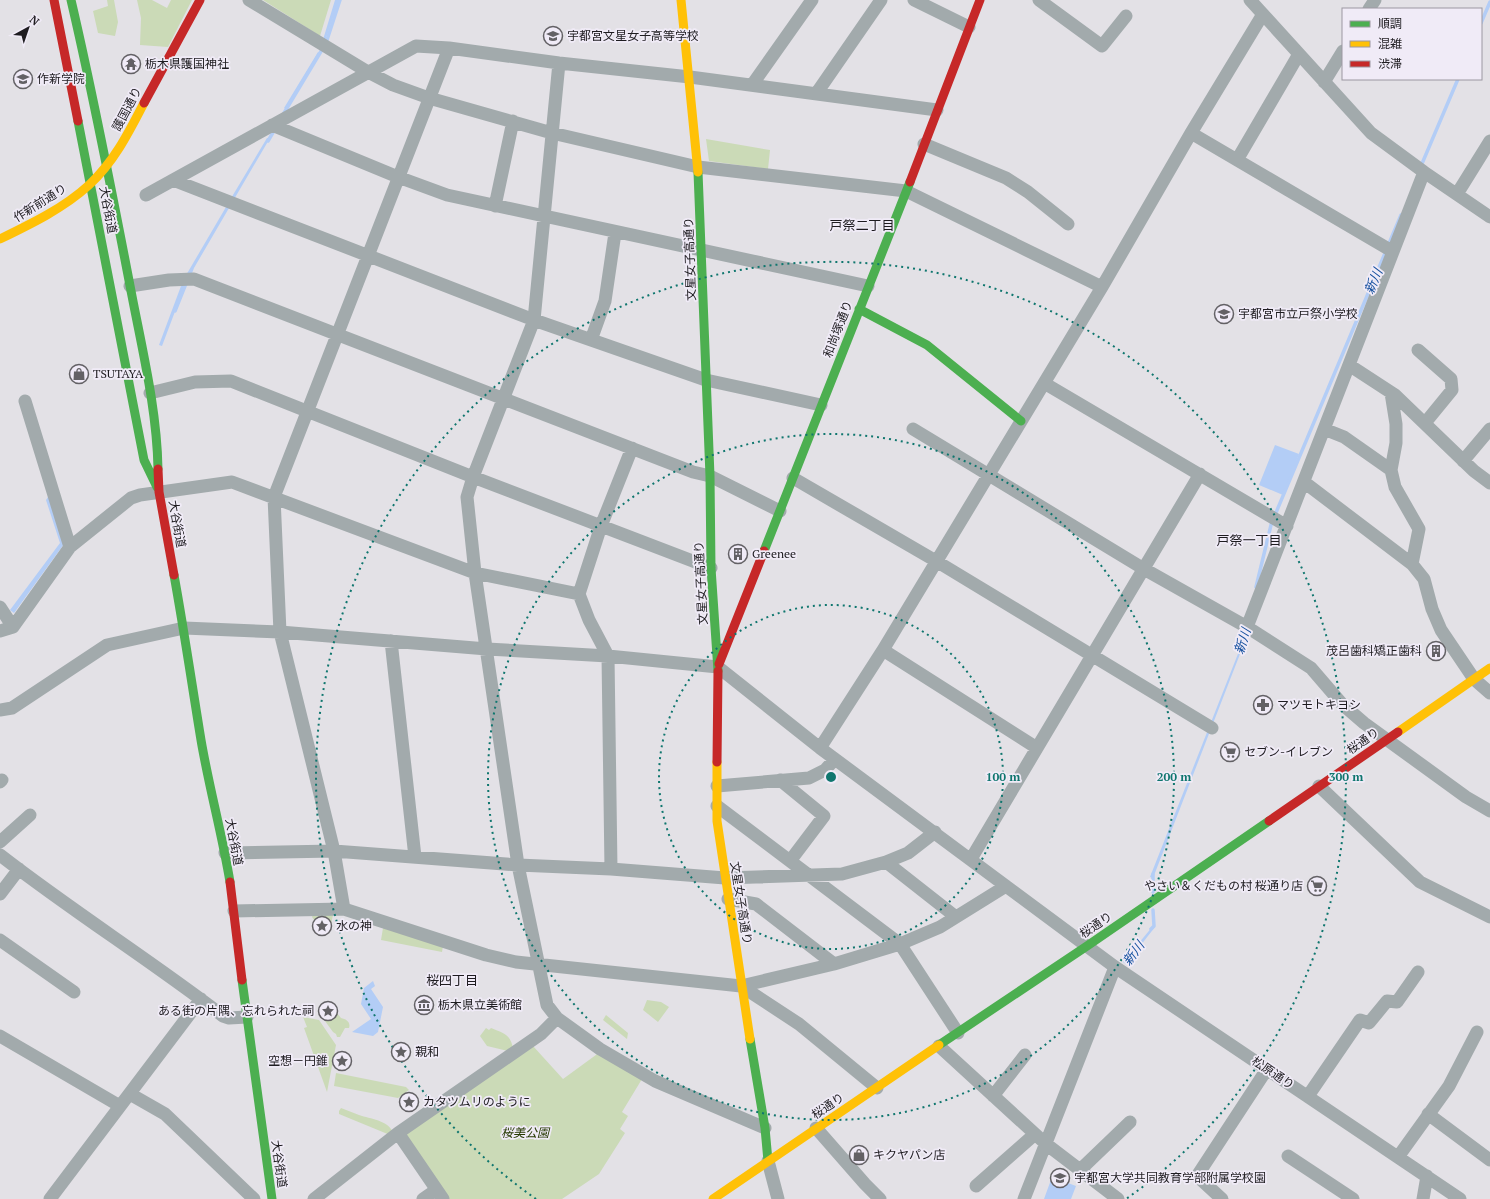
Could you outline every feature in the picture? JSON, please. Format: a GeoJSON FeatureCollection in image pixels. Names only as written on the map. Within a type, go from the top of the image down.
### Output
{"type":"FeatureCollection","features":[{"type":"Feature","properties":{"kind":"main road","name":"大谷街道"},"geometry":{"type":"LineString","coordinates":[[54,0],[144,460],[159,492]]}},
{"type":"Feature","properties":{"kind":"main road","name":"大谷街道"},"geometry":{"type":"LineString","coordinates":[[70,0],[79,35],[106,166],[150,394],[158,448],[159,492],[184,628],[201,741],[225,853],[272,1199]]}},
{"type":"Feature","properties":{"kind":"main road","name":"護国通り"},"geometry":{"type":"LineString","coordinates":[[90,183],[106,166],[127,135],[200,0]]}},
{"type":"Feature","properties":{"kind":"main road","name":"文星女子高通り"},"geometry":{"type":"LineString","coordinates":[[681,0],[698,167],[702,250],[710,476],[711,568],[718,667],[717,806],[719,841],[741,986],[765,1128],[768,1161]]}},
{"type":"Feature","properties":{"kind":"main road","name":"和尚塚通り"},"geometry":{"type":"LineString","coordinates":[[718,667],[980,0]]}},
{"type":"Feature","properties":{"kind":"main road","name":"作新前通り"},"geometry":{"type":"LineString","coordinates":[[0,239],[36,221],[59,207],[90,183]]}},
{"type":"Feature","properties":{"kind":"main road"},"geometry":{"type":"LineString","coordinates":[[859,309],[927,345],[1021,421]]}},
{"type":"Feature","properties":{"kind":"main road","name":"桜通り"},"geometry":{"type":"LineString","coordinates":[[714,1199],[816,1128],[1087,946],[1490,668]]}},
{"type":"Feature","properties":{"kind":"street"},"geometry":{"type":"LineString","coordinates":[[249,0],[368,72],[393,85],[429,98],[552,132],[698,167],[906,191],[1102,287]]}},
{"type":"Feature","properties":{"kind":"street"},"geometry":{"type":"LineString","coordinates":[[752,85],[812,0]]}},
{"type":"Feature","properties":{"kind":"street"},"geometry":{"type":"LineString","coordinates":[[816,94],[881,0]]}},
{"type":"Feature","properties":{"kind":"street"},"geometry":{"type":"LineString","coordinates":[[914,0],[969,27]]}},
{"type":"Feature","properties":{"kind":"street"},"geometry":{"type":"LineString","coordinates":[[1250,0],[1371,133],[1424,172],[1490,217]]}},
{"type":"Feature","properties":{"kind":"street"},"geometry":{"type":"LineString","coordinates":[[1044,1],[1102,46],[1126,16]]}},
{"type":"Feature","properties":{"kind":"street"},"geometry":{"type":"LineString","coordinates":[[820,748],[883,650],[1102,287],[1191,133],[1263,14]]}},
{"type":"Feature","properties":{"kind":"street"},"geometry":{"type":"LineString","coordinates":[[146,195],[416,46],[449,48],[559,63],[690,77],[938,110]]}},
{"type":"Feature","properties":{"kind":"street"},"geometry":{"type":"LineString","coordinates":[[344,909],[334,851],[280,632],[274,497],[449,48]]}},
{"type":"Feature","properties":{"kind":"street"},"geometry":{"type":"LineString","coordinates":[[1324,82],[1342,53]]}},
{"type":"Feature","properties":{"kind":"street"},"geometry":{"type":"LineString","coordinates":[[1237,160],[1299,54]]}},
{"type":"Feature","properties":{"kind":"street"},"geometry":{"type":"LineString","coordinates":[[559,63],[534,320],[473,477],[467,497],[475,573],[518,865],[547,1005],[556,1018],[600,1048],[655,1081],[765,1128]]}},
{"type":"Feature","properties":{"kind":"street"},"geometry":{"type":"LineString","coordinates":[[495,206],[513,121]]}},
{"type":"Feature","properties":{"kind":"street"},"geometry":{"type":"LineString","coordinates":[[272,125],[398,177],[446,195],[615,233],[868,286]]}},
{"type":"Feature","properties":{"kind":"street"},"geometry":{"type":"LineString","coordinates":[[1191,133],[1392,251]]}},
{"type":"Feature","properties":{"kind":"street"},"geometry":{"type":"LineString","coordinates":[[1457,194],[1490,141]]}},
{"type":"Feature","properties":{"kind":"street"},"geometry":{"type":"LineString","coordinates":[[924,144],[1006,178],[1028,192],[1068,224]]}},
{"type":"Feature","properties":{"kind":"street"},"geometry":{"type":"LineString","coordinates":[[1247,627],[1424,172]]}},
{"type":"Feature","properties":{"kind":"street"},"geometry":{"type":"LineString","coordinates":[[173,180],[534,320],[590,340],[706,380],[821,405]]}},
{"type":"Feature","properties":{"kind":"street"},"geometry":{"type":"LineString","coordinates":[[590,340],[606,301],[615,233]]}},
{"type":"Feature","properties":{"kind":"street"},"geometry":{"type":"LineString","coordinates":[[130,286],[169,280],[194,279],[693,472],[710,476],[780,511]]}},
{"type":"Feature","properties":{"kind":"street"},"geometry":{"type":"LineString","coordinates":[[1418,350],[1451,379],[1452,390],[1424,424]]}},
{"type":"Feature","properties":{"kind":"street"},"geometry":{"type":"LineString","coordinates":[[1349,365],[1391,392],[1463,461],[1490,483]]}},
{"type":"Feature","properties":{"kind":"street"},"geometry":{"type":"LineString","coordinates":[[150,394],[195,382],[231,381],[473,477],[711,568]]}},
{"type":"Feature","properties":{"kind":"street"},"geometry":{"type":"LineString","coordinates":[[1044,382],[1287,526]]}},
{"type":"Feature","properties":{"kind":"street"},"geometry":{"type":"LineString","coordinates":[[1391,392],[1396,424],[1396,443],[1391,470],[1395,486],[1419,529],[1412,564]]}},
{"type":"Feature","properties":{"kind":"street"},"geometry":{"type":"LineString","coordinates":[[25,401],[70,546]]}},
{"type":"Feature","properties":{"kind":"street"},"geometry":{"type":"LineString","coordinates":[[913,429],[1144,569],[1247,627],[1311,668],[1342,704],[1364,723],[1466,797],[1490,811]]}},
{"type":"Feature","properties":{"kind":"street"},"geometry":{"type":"LineString","coordinates":[[1324,429],[1344,437],[1391,470]]}},
{"type":"Feature","properties":{"kind":"street"},"geometry":{"type":"LineString","coordinates":[[1463,461],[1490,429]]}},
{"type":"Feature","properties":{"kind":"street"},"geometry":{"type":"LineString","coordinates":[[611,869],[608,656],[589,620],[579,594],[601,526],[632,448]]}},
{"type":"Feature","properties":{"kind":"street"},"geometry":{"type":"LineString","coordinates":[[971,859],[1200,474]]}},
{"type":"Feature","properties":{"kind":"street"},"geometry":{"type":"LineString","coordinates":[[793,478],[936,561],[1212,728]]}},
{"type":"Feature","properties":{"kind":"street"},"geometry":{"type":"LineString","coordinates":[[0,631],[13,627],[70,546],[131,498],[140,495],[232,482],[475,573],[579,594]]}},
{"type":"Feature","properties":{"kind":"street"},"geometry":{"type":"LineString","coordinates":[[1304,482],[1412,564],[1424,579],[1432,609],[1441,630],[1474,679],[1490,694]]}},
{"type":"Feature","properties":{"kind":"street"},"geometry":{"type":"LineString","coordinates":[[0,607],[13,627]]}},
{"type":"Feature","properties":{"kind":"street"},"geometry":{"type":"LineString","coordinates":[[0,710],[12,708],[107,645],[184,628],[280,632],[487,649],[608,656],[718,667]]}},
{"type":"Feature","properties":{"kind":"street"},"geometry":{"type":"LineString","coordinates":[[391,641],[415,857]]}},
{"type":"Feature","properties":{"kind":"street"},"geometry":{"type":"LineString","coordinates":[[883,650],[1037,748]]}},
{"type":"Feature","properties":{"kind":"street","name":"松原通り"},"geometry":{"type":"LineString","coordinates":[[718,667],[820,748],[935,832],[1114,967],[1460,1199]]}},
{"type":"Feature","properties":{"kind":"street"},"geometry":{"type":"LineString","coordinates":[[717,786],[809,778],[824,770],[835,759]]}},
{"type":"Feature","properties":{"kind":"street"},"geometry":{"type":"LineString","coordinates":[[780,780],[824,816],[790,861]]}},
{"type":"Feature","properties":{"kind":"street"},"geometry":{"type":"LineString","coordinates":[[1319,786],[1420,882],[1490,917]]}},
{"type":"Feature","properties":{"kind":"street"},"geometry":{"type":"LineString","coordinates":[[717,806],[900,944],[958,1034]]}},
{"type":"Feature","properties":{"kind":"street"},"geometry":{"type":"LineString","coordinates":[[0,842],[30,815]]}},
{"type":"Feature","properties":{"kind":"street"},"geometry":{"type":"LineString","coordinates":[[225,853],[334,851],[518,865],[611,869],[725,878],[842,874],[886,862],[908,853],[935,832]]}},
{"type":"Feature","properties":{"kind":"street"},"geometry":{"type":"LineString","coordinates":[[0,854],[223,1016],[229,1018],[247,1016]]}},
{"type":"Feature","properties":{"kind":"street"},"geometry":{"type":"LineString","coordinates":[[886,862],[956,917]]}},
{"type":"Feature","properties":{"kind":"street"},"geometry":{"type":"LineString","coordinates":[[0,894],[19,869]]}},
{"type":"Feature","properties":{"kind":"street"},"geometry":{"type":"LineString","coordinates":[[234,912],[344,909],[486,955],[516,962],[741,986],[834,964],[900,944],[940,927],[1006,886]]}},
{"type":"Feature","properties":{"kind":"street"},"geometry":{"type":"LineString","coordinates":[[728,899],[756,904],[834,964]]}},
{"type":"Feature","properties":{"kind":"street"},"geometry":{"type":"LineString","coordinates":[[0,940],[74,992]]}},
{"type":"Feature","properties":{"kind":"street"},"geometry":{"type":"LineString","coordinates":[[1024,1199],[1114,967]]}},
{"type":"Feature","properties":{"kind":"street"},"geometry":{"type":"LineString","coordinates":[[1308,1096],[1360,1020],[1369,1023],[1387,1001],[1397,1002],[1418,972]]}},
{"type":"Feature","properties":{"kind":"street"},"geometry":{"type":"LineString","coordinates":[[741,986],[799,1024],[877,1088]]}},
{"type":"Feature","properties":{"kind":"street"},"geometry":{"type":"LineString","coordinates":[[50,1199],[201,999]]}},
{"type":"Feature","properties":{"kind":"street"},"geometry":{"type":"LineString","coordinates":[[314,1199],[398,1133],[541,1034],[556,1018]]}},
{"type":"Feature","properties":{"kind":"street"},"geometry":{"type":"LineString","coordinates":[[1398,1157],[1449,1086],[1477,1032]]}},
{"type":"Feature","properties":{"kind":"street"},"geometry":{"type":"LineString","coordinates":[[0,1036],[120,1106]]}},
{"type":"Feature","properties":{"kind":"street"},"geometry":{"type":"LineString","coordinates":[[939,1046],[1046,1144],[1118,1199]]}},
{"type":"Feature","properties":{"kind":"street"},"geometry":{"type":"LineString","coordinates":[[993,1096],[1025,1055]]}},
{"type":"Feature","properties":{"kind":"street"},"geometry":{"type":"LineString","coordinates":[[1222,1199],[1197,1176],[1267,1069]]}},
{"type":"Feature","properties":{"kind":"street"},"geometry":{"type":"LineString","coordinates":[[130,1094],[165,1114],[254,1199]]}},
{"type":"Feature","properties":{"kind":"street"},"geometry":{"type":"LineString","coordinates":[[1428,1114],[1490,1160]]}},
{"type":"Feature","properties":{"kind":"street"},"geometry":{"type":"LineString","coordinates":[[1080,1170],[1130,1122]]}},
{"type":"Feature","properties":{"kind":"street"},"geometry":{"type":"LineString","coordinates":[[816,1128],[880,1199]]}},
{"type":"Feature","properties":{"kind":"street"},"geometry":{"type":"LineString","coordinates":[[398,1133],[439,1194],[423,1199]]}},
{"type":"Feature","properties":{"kind":"street"},"geometry":{"type":"LineString","coordinates":[[976,1186],[1035,1134]]}},
{"type":"Feature","properties":{"kind":"street"},"geometry":{"type":"LineString","coordinates":[[1288,1156],[1353,1199]]}},
{"type":"Feature","properties":{"kind":"street"},"geometry":{"type":"LineString","coordinates":[[768,1161],[778,1199]]}},
{"type":"Feature","properties":{"kind":"street"},"geometry":{"type":"LineString","coordinates":[[1423,1199],[1427,1176]]}},
{"type":"Feature","properties":{"kind":"green space"},"geometry":{"type":"Polygon","coordinates":[[[107,0],[114,0],[118,22],[115,36],[98,33],[93,11],[108,6],[107,0]]]}},
{"type":"Feature","properties":{"kind":"green space"},"geometry":{"type":"Polygon","coordinates":[[[137,0],[152,0],[167,8],[171,0],[192,0],[168,47],[140,45],[141,18],[137,0]]]}},
{"type":"Feature","properties":{"kind":"green space"},"geometry":{"type":"Polygon","coordinates":[[[263,0],[331,0],[320,36],[263,0]]]}},
{"type":"Feature","properties":{"kind":"green space"},"geometry":{"type":"Polygon","coordinates":[[[706,139],[770,150],[768,169],[709,161],[706,139]]]}},
{"type":"Feature","properties":{"kind":"green space"},"geometry":{"type":"Polygon","coordinates":[[[313,914],[333,915],[330,929],[319,927],[312,917],[313,914]]]}},
{"type":"Feature","properties":{"kind":"green space"},"geometry":{"type":"Polygon","coordinates":[[[383,928],[443,946],[442,952],[381,940],[383,928]]]}},
{"type":"Feature","properties":{"kind":"green space"},"geometry":{"type":"Polygon","coordinates":[[[647,1000],[661,1002],[669,1007],[658,1022],[643,1010],[647,1000]]]}},
{"type":"Feature","properties":{"kind":"green space"},"geometry":{"type":"Polygon","coordinates":[[[336,1012],[341,1018],[349,1022],[349,1028],[345,1028],[340,1037],[337,1037],[325,1021],[336,1012]]]}},
{"type":"Feature","properties":{"kind":"green space"},"geometry":{"type":"Polygon","coordinates":[[[606,1015],[628,1033],[627,1039],[603,1020],[606,1015]]]}},
{"type":"Feature","properties":{"kind":"green space"},"geometry":{"type":"Polygon","coordinates":[[[303,1017],[319,1020],[336,1045],[327,1092],[304,1028],[307,1027],[303,1017]]]}},
{"type":"Feature","properties":{"kind":"green space"},"geometry":{"type":"Polygon","coordinates":[[[486,1028],[489,1030],[491,1028],[506,1035],[512,1044],[513,1049],[508,1051],[487,1046],[480,1036],[486,1028]]]}},
{"type":"Feature","properties":{"kind":"green space","name":"桜美公園"},"geometry":{"type":"Polygon","coordinates":[[[533,1046],[563,1079],[600,1052],[642,1079],[622,1112],[628,1116],[620,1129],[625,1133],[599,1174],[562,1199],[447,1199],[406,1139],[407,1132],[533,1046]]]}},
{"type":"Feature","properties":{"kind":"green space"},"geometry":{"type":"Polygon","coordinates":[[[336,1073],[406,1087],[409,1090],[398,1098],[334,1086],[336,1073]]]}},
{"type":"Feature","properties":{"kind":"green space"},"geometry":{"type":"Polygon","coordinates":[[[341,1108],[383,1122],[393,1132],[390,1135],[339,1114],[341,1108]]]}},
{"type":"Feature","properties":{"kind":"water"},"geometry":{"type":"Polygon","coordinates":[[[335,0],[339,0],[324,44],[322,43],[335,0]]]}},
{"type":"Feature","properties":{"kind":"water"},"geometry":{"type":"Polygon","coordinates":[[[318,52],[320,53],[286,109],[284,108],[318,52]]]}},
{"type":"Feature","properties":{"kind":"water"},"geometry":{"type":"Polygon","coordinates":[[[267,138],[270,138],[233,201],[230,200],[267,138]]]}},
{"type":"Feature","properties":{"kind":"water"},"geometry":{"type":"Polygon","coordinates":[[[226,207],[229,208],[194,268],[191,276],[185,277],[226,207]]]}},
{"type":"Feature","properties":{"kind":"water"},"geometry":{"type":"Polygon","coordinates":[[[185,285],[162,346],[159,345],[181,286],[185,285]]]}},
{"type":"Feature","properties":{"kind":"water"},"geometry":{"type":"Polygon","coordinates":[[[1275,445],[1299,454],[1283,495],[1259,485],[1275,445]]]}},
{"type":"Feature","properties":{"kind":"water"},"geometry":{"type":"Polygon","coordinates":[[[50,494],[64,544],[14,613],[10,610],[60,543],[46,500],[50,494]]]}},
{"type":"Feature","properties":{"kind":"water"},"geometry":{"type":"Polygon","coordinates":[[[1245,636],[1247,636],[1153,878],[1150,877],[1245,636]]]}},
{"type":"Feature","properties":{"kind":"water"},"geometry":{"type":"Polygon","coordinates":[[[1153,926],[1155,927],[1126,964],[1123,962],[1153,926]]]}},
{"type":"Feature","properties":{"kind":"water"},"geometry":{"type":"Polygon","coordinates":[[[373,981],[375,986],[371,989],[383,1007],[378,1032],[373,1036],[352,1032],[371,1019],[361,1004],[364,988],[373,981]]]}},
{"type":"Feature","properties":{"kind":"water"},"geometry":{"type":"Polygon","coordinates":[[[1052,1177],[1076,1186],[1071,1199],[1044,1199],[1052,1177]]]}},
{"type":"Feature","properties":{"kind":"waterway"},"geometry":{"type":"LineString","coordinates":[[326,43],[340,0]]}},
{"type":"Feature","properties":{"kind":"waterway","name":"新川"},"geometry":{"type":"LineString","coordinates":[[1482,21],[1490,2]]}},
{"type":"Feature","properties":{"kind":"waterway"},"geometry":{"type":"LineString","coordinates":[[284,113],[323,48]]}},
{"type":"Feature","properties":{"kind":"waterway","name":"新川"},"geometry":{"type":"LineString","coordinates":[[1421,166],[1458,80]]}},
{"type":"Feature","properties":{"kind":"waterway"},"geometry":{"type":"LineString","coordinates":[[268,141],[275,129]]}},
{"type":"Feature","properties":{"kind":"waterway","name":"新川"},"geometry":{"type":"LineString","coordinates":[[1275,515],[1401,215]]}},
{"type":"Feature","properties":{"kind":"waterway"},"geometry":{"type":"LineString","coordinates":[[175,311],[187,281]]}},
{"type":"Feature","properties":{"kind":"waterway","name":"新川"},"geometry":{"type":"LineString","coordinates":[[1256,587],[1272,521]]}},
{"type":"Feature","properties":{"kind":"waterway","name":"新川"},"geometry":{"type":"LineString","coordinates":[[1153,874],[1153,892]]}},
{"type":"Feature","properties":{"kind":"waterway","name":"新川"},"geometry":{"type":"LineString","coordinates":[[1151,929],[1154,926],[1153,910]]}},
{"type":"Feature","properties":{"kind":"traffic: fast"},"geometry":{"type":"LineString","coordinates":[[71,0],[88,74],[145,360],[155,426],[158,469]]}},
{"type":"Feature","properties":{"kind":"traffic: fast"},"geometry":{"type":"LineString","coordinates":[[78,121],[144,460],[157,487]]}},
{"type":"Feature","properties":{"kind":"traffic: fast"},"geometry":{"type":"LineString","coordinates":[[698,172],[710,476],[711,568],[718,671]]}},
{"type":"Feature","properties":{"kind":"traffic: fast"},"geometry":{"type":"LineString","coordinates":[[764,551],[910,182]]}},
{"type":"Feature","properties":{"kind":"traffic: fast"},"geometry":{"type":"LineString","coordinates":[[859,309],[927,345],[1021,421]]}},
{"type":"Feature","properties":{"kind":"traffic: fast"},"geometry":{"type":"LineString","coordinates":[[174,575],[204,758],[230,882]]}},
{"type":"Feature","properties":{"kind":"traffic: fast"},"geometry":{"type":"LineString","coordinates":[[939,1045],[1087,946],[1269,821]]}},
{"type":"Feature","properties":{"kind":"traffic: fast"},"geometry":{"type":"LineString","coordinates":[[242,980],[272,1199]]}},
{"type":"Feature","properties":{"kind":"traffic: fast"},"geometry":{"type":"LineString","coordinates":[[750,1039],[765,1128],[768,1161]]}},
{"type":"Feature","properties":{"kind":"traffic: slow"},"geometry":{"type":"LineString","coordinates":[[681,0],[698,172]]}},
{"type":"Feature","properties":{"kind":"traffic: slow"},"geometry":{"type":"LineString","coordinates":[[0,239],[58,208],[89,185],[113,157],[127,136],[144,103]]}},
{"type":"Feature","properties":{"kind":"traffic: slow"},"geometry":{"type":"LineString","coordinates":[[1398,732],[1490,668]]}},
{"type":"Feature","properties":{"kind":"traffic: slow"},"geometry":{"type":"LineString","coordinates":[[717,762],[717,821],[750,1039]]}},
{"type":"Feature","properties":{"kind":"traffic: slow"},"geometry":{"type":"LineString","coordinates":[[713,1199],[939,1045]]}},
{"type":"Feature","properties":{"kind":"traffic: jam"},"geometry":{"type":"LineString","coordinates":[[54,0],[78,121]]}},
{"type":"Feature","properties":{"kind":"traffic: jam"},"geometry":{"type":"LineString","coordinates":[[144,103],[200,0]]}},
{"type":"Feature","properties":{"kind":"traffic: jam"},"geometry":{"type":"LineString","coordinates":[[910,182],[980,0]]}},
{"type":"Feature","properties":{"kind":"traffic: jam"},"geometry":{"type":"LineString","coordinates":[[158,469],[159,492],[174,575]]}},
{"type":"Feature","properties":{"kind":"traffic: jam"},"geometry":{"type":"LineString","coordinates":[[719,664],[764,551]]}},
{"type":"Feature","properties":{"kind":"traffic: jam"},"geometry":{"type":"LineString","coordinates":[[717,762],[718,671]]}},
{"type":"Feature","properties":{"kind":"traffic: jam"},"geometry":{"type":"LineString","coordinates":[[1269,821],[1398,732]]}},
{"type":"Feature","properties":{"kind":"traffic: jam"},"geometry":{"type":"LineString","coordinates":[[230,882],[242,980]]}},
{"type":"Feature","properties":{"kind":"place","name":"宇都宮文星女子高等学校"},"geometry":{"type":"Point","coordinates":[553,36]}},
{"type":"Feature","properties":{"kind":"place","name":"栃木県護国神社"},"geometry":{"type":"Point","coordinates":[131,64]}},
{"type":"Feature","properties":{"kind":"place","name":"作新学院"},"geometry":{"type":"Point","coordinates":[23,79]}},
{"type":"Feature","properties":{"kind":"place","name":"宇都宮市立戸祭小学校"},"geometry":{"type":"Point","coordinates":[1224,314]}},
{"type":"Feature","properties":{"kind":"place","name":"TSUTAYA"},"geometry":{"type":"Point","coordinates":[79,374]}},
{"type":"Feature","properties":{"kind":"place","name":"Greenee"},"geometry":{"type":"Point","coordinates":[738,554]}},
{"type":"Feature","properties":{"kind":"place","name":"茂呂歯科矯正歯科"},"geometry":{"type":"Point","coordinates":[1436,651]}},
{"type":"Feature","properties":{"kind":"place","name":"マツモトキヨシ"},"geometry":{"type":"Point","coordinates":[1263,705]}},
{"type":"Feature","properties":{"kind":"place","name":"セブン-イレブン"},"geometry":{"type":"Point","coordinates":[1230,752]}},
{"type":"Feature","properties":{"kind":"place","name":"やさい＆くだもの村 桜通り店"},"geometry":{"type":"Point","coordinates":[1317,886]}},
{"type":"Feature","properties":{"kind":"place","name":"水の神"},"geometry":{"type":"Point","coordinates":[322,926]}},
{"type":"Feature","properties":{"kind":"place","name":"栃木県立美術館"},"geometry":{"type":"Point","coordinates":[424,1005]}},
{"type":"Feature","properties":{"kind":"place","name":"ある街の片隅、忘れられた祠"},"geometry":{"type":"Point","coordinates":[328,1011]}},
{"type":"Feature","properties":{"kind":"place","name":"親和"},"geometry":{"type":"Point","coordinates":[401,1052]}},
{"type":"Feature","properties":{"kind":"place","name":"空想－円錐"},"geometry":{"type":"Point","coordinates":[342,1061]}},
{"type":"Feature","properties":{"kind":"place","name":"カタツムリのように"},"geometry":{"type":"Point","coordinates":[409,1102]}},
{"type":"Feature","properties":{"kind":"place","name":"キクヤパン店"},"geometry":{"type":"Point","coordinates":[859,1155]}},
{"type":"Feature","properties":{"kind":"place","name":"宇都宮大学共同教育学部附属学校園"},"geometry":{"type":"Point","coordinates":[1060,1178]}},
{"type":"Feature","properties":{"kind":"district","name":"戸祭二丁目"},"geometry":{"type":"Point","coordinates":[862,225]}},
{"type":"Feature","properties":{"kind":"district","name":"戸祭一丁目"},"geometry":{"type":"Point","coordinates":[1249,540]}},
{"type":"Feature","properties":{"kind":"district","name":"桜四丁目"},"geometry":{"type":"Point","coordinates":[452,980]}}]}
